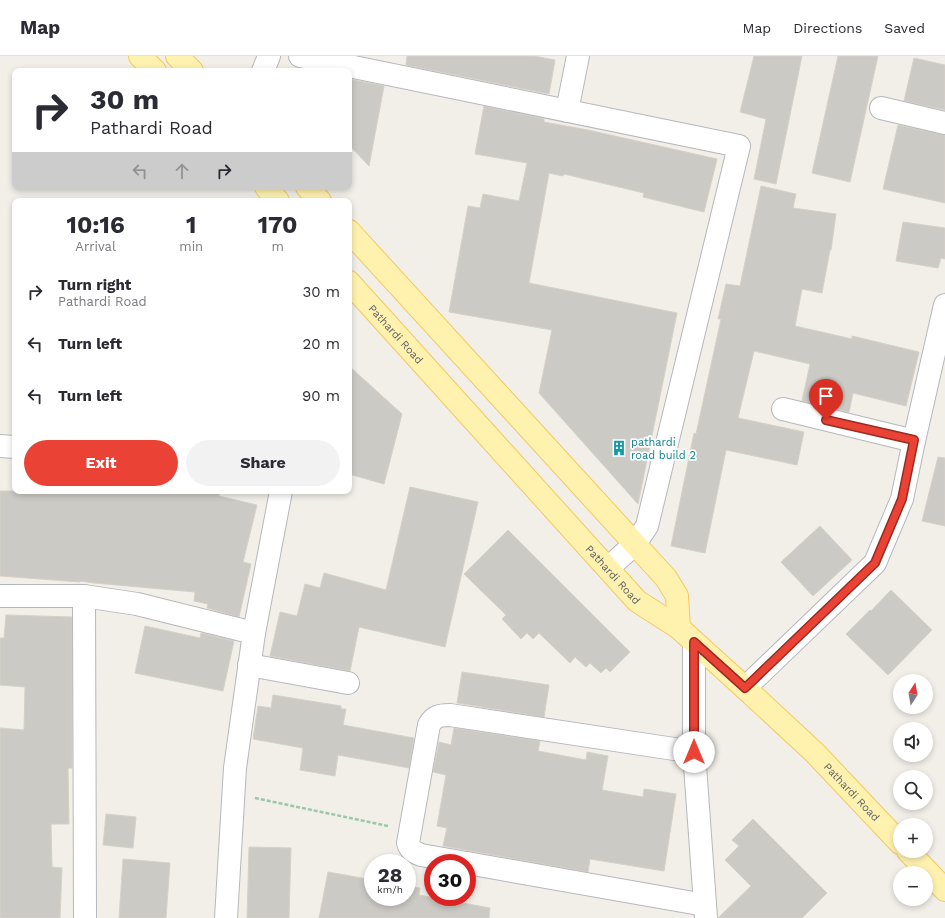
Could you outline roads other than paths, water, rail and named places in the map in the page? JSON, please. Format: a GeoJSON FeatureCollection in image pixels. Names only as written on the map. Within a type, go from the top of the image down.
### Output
{"type":"FeatureCollection","features":[{"type":"Feature","properties":{"kind":"main road"},"geometry":{"type":"LineString","coordinates":[[140,56],[152,68]]}},
{"type":"Feature","properties":{"kind":"main road"},"geometry":{"type":"LineString","coordinates":[[177,56],[189,68]]}},
{"type":"Feature","properties":{"kind":"main road"},"geometry":{"type":"LineString","coordinates":[[269,190],[275,198]]}},
{"type":"Feature","properties":{"kind":"main road"},"geometry":{"type":"LineString","coordinates":[[310,190],[317,198]]}},
{"type":"Feature","properties":{"kind":"main road"},"geometry":{"type":"LineString","coordinates":[[352,234],[666,578],[677,596],[686,635]]}},
{"type":"Feature","properties":{"kind":"main road","name":"Pathardi Road"},"geometry":{"type":"LineString","coordinates":[[352,285],[637,601],[686,635],[745,688],[815,753],[893,835]]}},
{"type":"Feature","properties":{"kind":"main road"},"geometry":{"type":"LineString","coordinates":[[915,858],[945,890]]}},
{"type":"Feature","properties":{"kind":"street"},"geometry":{"type":"LineString","coordinates":[[264,68],[269,56]]}},
{"type":"Feature","properties":{"kind":"street"},"geometry":{"type":"LineString","coordinates":[[300,56],[739,146],[647,526],[635,544],[608,568]]}},
{"type":"Feature","properties":{"kind":"street"},"geometry":{"type":"LineString","coordinates":[[567,111],[578,56]]}},
{"type":"Feature","properties":{"kind":"street"},"geometry":{"type":"LineString","coordinates":[[881,108],[945,123]]}},
{"type":"Feature","properties":{"kind":"street"},"geometry":{"type":"LineString","coordinates":[[745,688],[875,563],[902,499],[945,304]]}},
{"type":"Feature","properties":{"kind":"street"},"geometry":{"type":"LineString","coordinates":[[783,409],[914,440]]}},
{"type":"Feature","properties":{"kind":"street"},"geometry":{"type":"LineString","coordinates":[[0,446],[12,447]]}},
{"type":"Feature","properties":{"kind":"street"},"geometry":{"type":"LineString","coordinates":[[226,918],[235,768],[254,633],[279,494]]}},
{"type":"Feature","properties":{"kind":"street"},"geometry":{"type":"LineString","coordinates":[[0,596],[84,596],[137,604],[254,633]]}},
{"type":"Feature","properties":{"kind":"street"},"geometry":{"type":"LineString","coordinates":[[84,596],[85,918]]}},
{"type":"Feature","properties":{"kind":"street"},"geometry":{"type":"LineString","coordinates":[[476,865],[706,912],[686,635]]}},
{"type":"Feature","properties":{"kind":"street"},"geometry":{"type":"LineString","coordinates":[[249,664],[348,683]]}},
{"type":"Feature","properties":{"kind":"street"},"geometry":{"type":"LineString","coordinates":[[424,856],[414,852],[408,843],[429,725],[432,720],[440,715],[450,715],[694,752]]}},
{"type":"Feature","properties":{"kind":"place","name":"pathardi road build 2"},"geometry":{"type":"Point","coordinates":[619,448]}}]}
